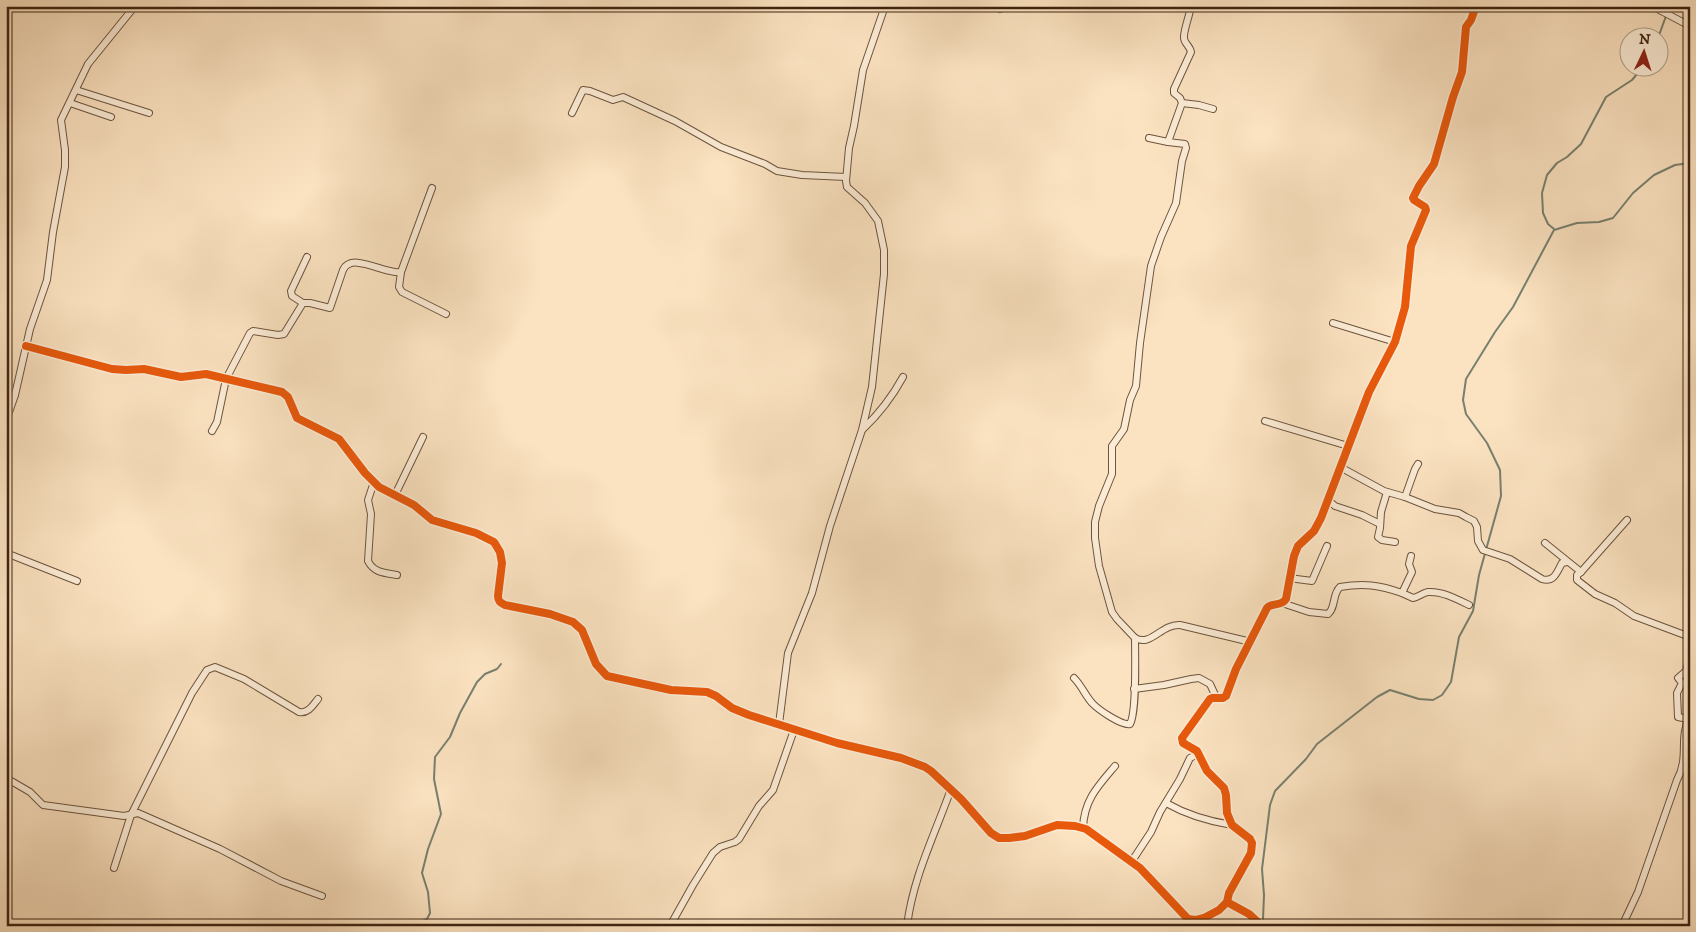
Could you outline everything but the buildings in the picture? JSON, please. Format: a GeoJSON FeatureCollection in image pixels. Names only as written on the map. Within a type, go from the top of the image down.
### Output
{"type":"FeatureCollection","features":[{"type":"Feature","properties":{"kind":"street"},"geometry":{"type":"LineString","coordinates":[[6,421],[15,395],[26,346],[47,280],[65,168],[65,150],[61,123],[88,64],[135,6]]}},
{"type":"Feature","properties":{"kind":"street"},"geometry":{"type":"LineString","coordinates":[[779,724],[788,653],[812,593],[830,526],[862,430],[874,370],[884,274],[884,250],[878,221],[865,202],[847,187],[846,177],[849,148],[863,70],[885,6]]}},
{"type":"Feature","properties":{"kind":"street"},"geometry":{"type":"LineString","coordinates":[[1168,142],[1182,104],[1182,100],[1174,91],[1191,52],[1190,47],[1184,40],[1184,36],[1190,17],[1191,6]]}},
{"type":"Feature","properties":{"kind":"street"},"geometry":{"type":"LineString","coordinates":[[1282,603],[1286,599],[1292,561],[1298,546],[1314,532],[1322,518],[1369,392],[1395,342],[1405,307],[1411,246],[1426,210],[1425,207],[1413,198],[1434,164],[1462,72],[1466,28],[1476,6]]}},
{"type":"Feature","properties":{"kind":"street"},"geometry":{"type":"LineString","coordinates":[[1652,6],[1690,26]]}},
{"type":"Feature","properties":{"kind":"street"},"geometry":{"type":"LineString","coordinates":[[76,90],[149,113]]}},
{"type":"Feature","properties":{"kind":"street"},"geometry":{"type":"LineString","coordinates":[[572,113],[583,90],[613,100],[622,97],[675,121],[721,146],[765,164],[777,171],[802,175],[846,177]]}},
{"type":"Feature","properties":{"kind":"street"},"geometry":{"type":"LineString","coordinates":[[70,103],[111,117]]}},
{"type":"Feature","properties":{"kind":"street"},"geometry":{"type":"LineString","coordinates":[[1182,104],[1199,105],[1213,109]]}},
{"type":"Feature","properties":{"kind":"street"},"geometry":{"type":"LineString","coordinates":[[1149,138],[1185,144],[1186,148],[1181,167],[1176,203],[1151,266],[1136,386],[1130,400],[1124,429],[1112,446],[1112,474],[1099,506],[1095,522],[1099,566],[1112,612],[1116,619],[1138,640],[1146,640],[1174,624],[1251,642]]}},
{"type":"Feature","properties":{"kind":"street"},"geometry":{"type":"LineString","coordinates":[[432,188],[402,272],[399,287],[402,292],[446,314]]}},
{"type":"Feature","properties":{"kind":"street"},"geometry":{"type":"LineString","coordinates":[[307,257],[291,291],[292,296],[303,303],[326,308],[332,306],[345,264],[349,262],[360,262],[395,273],[402,272]]}},
{"type":"Feature","properties":{"kind":"street"},"geometry":{"type":"LineString","coordinates":[[212,431],[218,422],[226,379],[250,333],[284,334],[303,303]]}},
{"type":"Feature","properties":{"kind":"street"},"geometry":{"type":"LineString","coordinates":[[1333,323],[1395,342]]}},
{"type":"Feature","properties":{"kind":"street"},"geometry":{"type":"LineString","coordinates":[[26,346],[112,369],[144,369],[181,378],[206,374],[278,390],[286,394],[297,418],[339,439],[374,482],[414,504],[432,520],[476,533],[494,542],[498,546],[502,558],[498,596],[500,603],[558,616],[574,622],[582,630],[596,664],[607,676],[671,690],[708,692],[740,712],[837,744],[880,753],[917,764],[931,771],[951,789],[991,834],[999,838],[1016,838],[1057,825],[1083,828],[1132,861],[1188,919],[1204,918],[1219,910],[1226,902],[1253,846],[1250,839],[1232,825],[1197,818],[1166,803]]}},
{"type":"Feature","properties":{"kind":"street"},"geometry":{"type":"LineString","coordinates":[[862,430],[876,417],[903,377]]}},
{"type":"Feature","properties":{"kind":"street"},"geometry":{"type":"LineString","coordinates":[[6,401],[15,395]]}},
{"type":"Feature","properties":{"kind":"street"},"geometry":{"type":"LineString","coordinates":[[1265,421],[1348,446]]}},
{"type":"Feature","properties":{"kind":"street"},"geometry":{"type":"LineString","coordinates":[[395,495],[423,436]]}},
{"type":"Feature","properties":{"kind":"street"},"geometry":{"type":"LineString","coordinates":[[1405,497],[1418,464]]}},
{"type":"Feature","properties":{"kind":"street"},"geometry":{"type":"LineString","coordinates":[[1340,467],[1387,492],[1435,509],[1459,513],[1474,521],[1477,527],[1479,544],[1483,550],[1490,554],[1510,559],[1542,579],[1552,579],[1562,563],[1567,562]]}},
{"type":"Feature","properties":{"kind":"street"},"geometry":{"type":"LineString","coordinates":[[374,482],[368,500],[371,514],[368,561],[374,570],[397,575]]}},
{"type":"Feature","properties":{"kind":"street"},"geometry":{"type":"LineString","coordinates":[[1387,492],[1381,512],[1378,538],[1395,542]]}},
{"type":"Feature","properties":{"kind":"street"},"geometry":{"type":"LineString","coordinates":[[1328,500],[1335,506],[1362,515],[1380,524]]}},
{"type":"Feature","properties":{"kind":"street"},"geometry":{"type":"LineString","coordinates":[[1627,520],[1577,575],[1577,580],[1595,594],[1615,603],[1634,616],[1690,636]]}},
{"type":"Feature","properties":{"kind":"street"},"geometry":{"type":"LineString","coordinates":[[1545,543],[1581,572]]}},
{"type":"Feature","properties":{"kind":"street"},"geometry":{"type":"LineString","coordinates":[[1289,578],[1312,582],[1327,546]]}},
{"type":"Feature","properties":{"kind":"street"},"geometry":{"type":"LineString","coordinates":[[6,553],[77,581]]}},
{"type":"Feature","properties":{"kind":"street"},"geometry":{"type":"LineString","coordinates":[[1402,593],[1412,572],[1409,564],[1411,556]]}},
{"type":"Feature","properties":{"kind":"street"},"geometry":{"type":"LineString","coordinates":[[1232,825],[1227,813],[1226,791],[1207,771],[1194,749],[1183,743],[1182,738],[1207,702],[1212,698],[1223,698],[1226,696],[1236,669],[1267,608],[1272,604],[1282,603],[1309,612],[1328,614],[1332,611],[1335,592],[1340,587],[1371,584],[1413,598],[1430,592],[1457,599],[1469,605]]}},
{"type":"Feature","properties":{"kind":"street"},"geometry":{"type":"LineString","coordinates":[[1074,678],[1081,685],[1092,703],[1126,725],[1130,724],[1133,719],[1135,638]]}},
{"type":"Feature","properties":{"kind":"street"},"geometry":{"type":"LineString","coordinates":[[1622,926],[1642,884],[1687,752],[1684,729],[1689,718],[1678,717],[1677,693],[1682,683],[1678,678],[1686,671],[1690,655]]}},
{"type":"Feature","properties":{"kind":"street"},"geometry":{"type":"LineString","coordinates":[[114,868],[131,816],[192,693],[207,670],[215,667],[244,679],[300,712],[304,713],[307,711],[318,700]]}},
{"type":"Feature","properties":{"kind":"street"},"geometry":{"type":"LineString","coordinates":[[1134,689],[1199,678],[1210,684],[1216,698]]}},
{"type":"Feature","properties":{"kind":"street"},"geometry":{"type":"LineString","coordinates":[[670,926],[713,853],[720,847],[739,839],[759,806],[773,790],[794,730]]}},
{"type":"Feature","properties":{"kind":"street"},"geometry":{"type":"LineString","coordinates":[[1132,861],[1151,832],[1190,758],[1198,754]]}},
{"type":"Feature","properties":{"kind":"street"},"geometry":{"type":"LineString","coordinates":[[1083,828],[1084,811],[1088,801],[1115,766]]}},
{"type":"Feature","properties":{"kind":"street"},"geometry":{"type":"LineString","coordinates":[[6,778],[30,792],[43,805],[131,816],[136,813],[145,816],[220,849],[282,881],[322,896]]}},
{"type":"Feature","properties":{"kind":"street"},"geometry":{"type":"LineString","coordinates":[[907,926],[910,906],[921,867],[951,789]]}},
{"type":"Feature","properties":{"kind":"street"},"geometry":{"type":"LineString","coordinates":[[1226,902],[1250,914],[1262,926]]}},
{"type":"Feature","properties":{"kind":"street"},"geometry":{"type":"LineString","coordinates":[[1181,926],[1188,919]]}},
{"type":"Feature","properties":{"kind":"waterway"},"geometry":{"type":"LineString","coordinates":[[1662,28],[1666,16]]}},
{"type":"Feature","properties":{"kind":"waterway"},"geometry":{"type":"LineString","coordinates":[[1554,229],[1548,224],[1543,213],[1542,193],[1547,175],[1557,163],[1567,157],[1581,144],[1606,97],[1634,78]]}},
{"type":"Feature","properties":{"kind":"waterway"},"geometry":{"type":"LineString","coordinates":[[1262,924],[1264,895],[1262,869],[1270,805],[1275,791],[1306,759],[1317,744],[1377,697],[1390,690],[1419,699],[1433,700],[1442,695],[1451,682],[1459,637],[1473,611],[1479,575],[1501,496],[1500,470],[1487,443],[1466,414],[1463,400],[1466,379],[1513,307],[1554,230],[1577,223],[1599,222],[1613,218],[1633,193],[1654,175],[1675,165],[1690,163]]}},
{"type":"Feature","properties":{"kind":"waterway"},"geometry":{"type":"LineString","coordinates":[[412,926],[427,919],[430,913],[428,892],[422,873],[428,849],[441,814],[434,779],[435,757],[450,737],[460,713],[477,682],[485,674],[497,669],[501,664]]}},
{"type":"Feature","properties":{"kind":"cycle path"},"geometry":{"type":"LineString","coordinates":[[1227,902],[1229,893],[1251,853],[1252,843],[1250,839],[1232,825],[1227,813],[1224,788],[1207,771],[1197,751],[1183,743],[1182,738],[1210,699],[1226,696],[1236,669],[1267,608],[1271,605],[1282,603],[1286,599],[1294,556],[1298,546],[1314,531],[1321,518],[1369,392],[1395,342],[1405,307],[1411,246],[1426,210],[1425,207],[1413,198],[1434,164],[1462,72],[1466,27],[1471,20],[1476,6]]}},
{"type":"Feature","properties":{"kind":"cycle path"},"geometry":{"type":"LineString","coordinates":[[26,346],[112,369],[144,369],[181,377],[206,374],[282,392],[288,397],[297,418],[339,439],[365,473],[379,487],[414,505],[432,520],[476,533],[494,542],[500,552],[502,563],[498,596],[500,602],[505,605],[550,614],[573,622],[582,630],[596,664],[607,676],[671,690],[707,692],[732,708],[749,715],[837,743],[901,758],[925,767],[961,799],[991,833],[999,838],[1025,836],[1057,825],[1086,829],[1140,868],[1188,919],[1204,918],[1219,910],[1227,902],[1249,914],[1262,926]]}}]}
